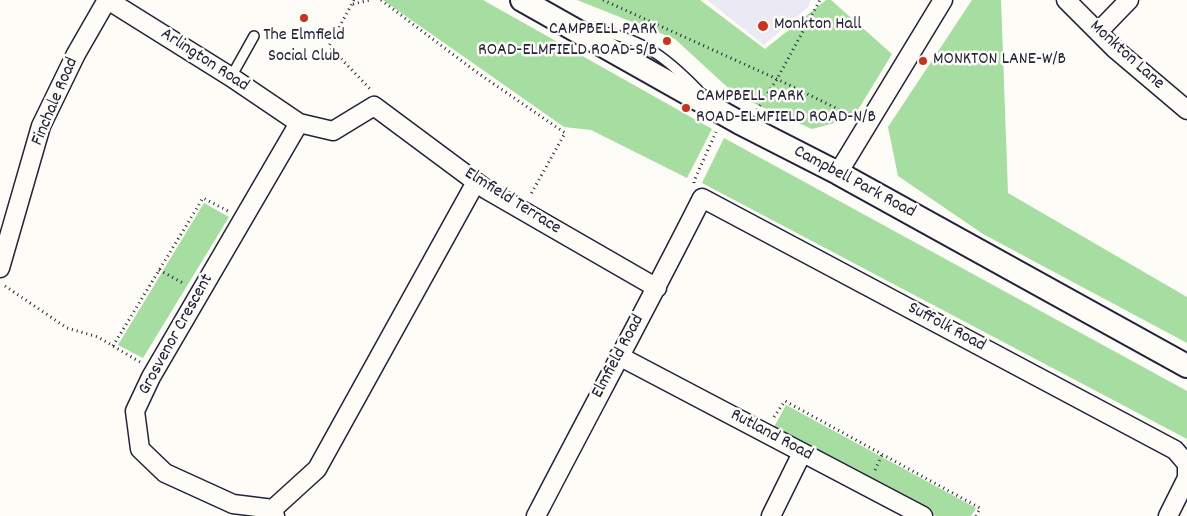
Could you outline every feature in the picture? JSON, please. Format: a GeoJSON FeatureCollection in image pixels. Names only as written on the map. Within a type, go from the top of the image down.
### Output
{"type":"FeatureCollection","features":[{"type":"Feature","properties":{"kind":"street","name":"Arlington Road"},"geometry":{"type":"LineString","coordinates":[[108,0],[231,77],[299,123]]}},
{"type":"Feature","properties":{"kind":"street","name":"Finchale Road"},"geometry":{"type":"LineString","coordinates":[[0,268],[42,126],[76,54],[108,0]]}},
{"type":"Feature","properties":{"kind":"street","name":"Campbell Park Road"},"geometry":{"type":"LineString","coordinates":[[522,0],[716,109],[838,173],[1187,366]]}},
{"type":"Feature","properties":{"kind":"street"},"geometry":{"type":"LineString","coordinates":[[838,173],[944,0]]}},
{"type":"Feature","properties":{"kind":"street","name":"Monkton Lane"},"geometry":{"type":"LineString","coordinates":[[1066,0],[1115,49],[1187,110]]}},
{"type":"Feature","properties":{"kind":"street"},"geometry":{"type":"LineString","coordinates":[[1098,32],[1129,0]]}},
{"type":"Feature","properties":{"kind":"street","name":"Elmfield Terrace"},"geometry":{"type":"LineString","coordinates":[[374,106],[476,182],[657,288]]}},
{"type":"Feature","properties":{"kind":"street"},"geometry":{"type":"LineString","coordinates":[[299,123],[333,131],[374,106]]}},
{"type":"Feature","properties":{"kind":"street","name":"Grosvenor Crescent"},"geometry":{"type":"LineString","coordinates":[[299,123],[155,371],[135,411],[140,449],[165,473],[233,504],[274,512],[317,469],[476,182]]}},
{"type":"Feature","properties":{"kind":"street","name":"Elmfield Road"},"geometry":{"type":"LineString","coordinates":[[536,516],[619,356],[657,288],[702,198]]}},
{"type":"Feature","properties":{"kind":"street","name":"Suffolk Road"},"geometry":{"type":"LineString","coordinates":[[702,198],[1175,450],[1187,464]]}},
{"type":"Feature","properties":{"kind":"street","name":"Rutland Road"},"geometry":{"type":"LineString","coordinates":[[619,356],[923,516]]}},
{"type":"Feature","properties":{"kind":"street"},"geometry":{"type":"LineString","coordinates":[[770,516],[802,453]]}},
{"type":"Feature","properties":{"kind":"street"},"geometry":{"type":"LineString","coordinates":[[1168,516],[1187,478],[1187,464]]}},
{"type":"Feature","properties":{"kind":"lane"},"geometry":{"type":"LineString","coordinates":[[231,77],[254,36]]}},
{"type":"Feature","properties":{"kind":"path"},"geometry":{"type":"LineString","coordinates":[[370,0],[353,2],[329,46],[373,92],[374,106]]}},
{"type":"Feature","properties":{"kind":"path"},"geometry":{"type":"LineString","coordinates":[[381,0],[475,71],[565,133],[522,210]]}},
{"type":"Feature","properties":{"kind":"path"},"geometry":{"type":"LineString","coordinates":[[603,0],[777,79],[868,124]]}},
{"type":"Feature","properties":{"kind":"path"},"geometry":{"type":"LineString","coordinates":[[777,79],[820,0]]}},
{"type":"Feature","properties":{"kind":"path"},"geometry":{"type":"LineString","coordinates":[[702,198],[694,181],[715,132]]}},
{"type":"Feature","properties":{"kind":"path"},"geometry":{"type":"LineString","coordinates":[[113,346],[203,198],[243,219]]}},
{"type":"Feature","properties":{"kind":"path"},"geometry":{"type":"LineString","coordinates":[[159,270],[200,293]]}},
{"type":"Feature","properties":{"kind":"path"},"geometry":{"type":"LineString","coordinates":[[0,283],[67,328],[98,337],[155,371]]}},
{"type":"Feature","properties":{"kind":"path"},"geometry":{"type":"LineString","coordinates":[[764,432],[785,401],[980,508],[976,516]]}},
{"type":"Feature","properties":{"kind":"shaded area","name":"Monkton Hall"},"geometry":{"type":"Polygon","coordinates":[[[707,0],[811,0],[808,7],[764,45],[707,0]]]}},
{"type":"Feature","properties":{"kind":"green space"},"geometry":{"type":"Polygon","coordinates":[[[383,0],[483,0],[712,129],[687,178],[591,130],[564,127],[383,0]]]}},
{"type":"Feature","properties":{"kind":"green space"},"geometry":{"type":"Polygon","coordinates":[[[577,0],[700,0],[765,49],[826,0],[831,0],[892,54],[853,118],[812,129],[737,96],[675,39],[577,0]]]}},
{"type":"Feature","properties":{"kind":"green space"},"geometry":{"type":"Polygon","coordinates":[[[972,0],[1001,0],[1008,193],[1187,297],[1187,343],[983,234],[898,176],[888,127],[972,0]]]}},
{"type":"Feature","properties":{"kind":"green space"},"geometry":{"type":"Polygon","coordinates":[[[724,138],[1187,391],[1187,439],[702,183],[724,138]]]}},
{"type":"Feature","properties":{"kind":"green space"},"geometry":{"type":"Polygon","coordinates":[[[204,203],[229,217],[143,358],[118,345],[204,203]]]}},
{"type":"Feature","properties":{"kind":"green space"},"geometry":{"type":"Polygon","coordinates":[[[786,405],[976,508],[971,516],[936,516],[773,429],[786,405]]]}},
{"type":"Feature","properties":{"kind":"place","name":"The Elmfield Social Club"},"geometry":{"type":"Point","coordinates":[304,18]}},
{"type":"Feature","properties":{"kind":"place","name":"Monkton Hall"},"geometry":{"type":"Point","coordinates":[763,26]}},
{"type":"Feature","properties":{"kind":"place","name":"CAMPBELL PARK ROAD-ELMFIELD ROAD-S/B"},"geometry":{"type":"Point","coordinates":[667,41]}},
{"type":"Feature","properties":{"kind":"place","name":"MONKTON LANE-W/B"},"geometry":{"type":"Point","coordinates":[923,61]}},
{"type":"Feature","properties":{"kind":"place","name":"CAMPBELL PARK ROAD-ELMFIELD ROAD-N/B"},"geometry":{"type":"Point","coordinates":[686,108]}}]}
